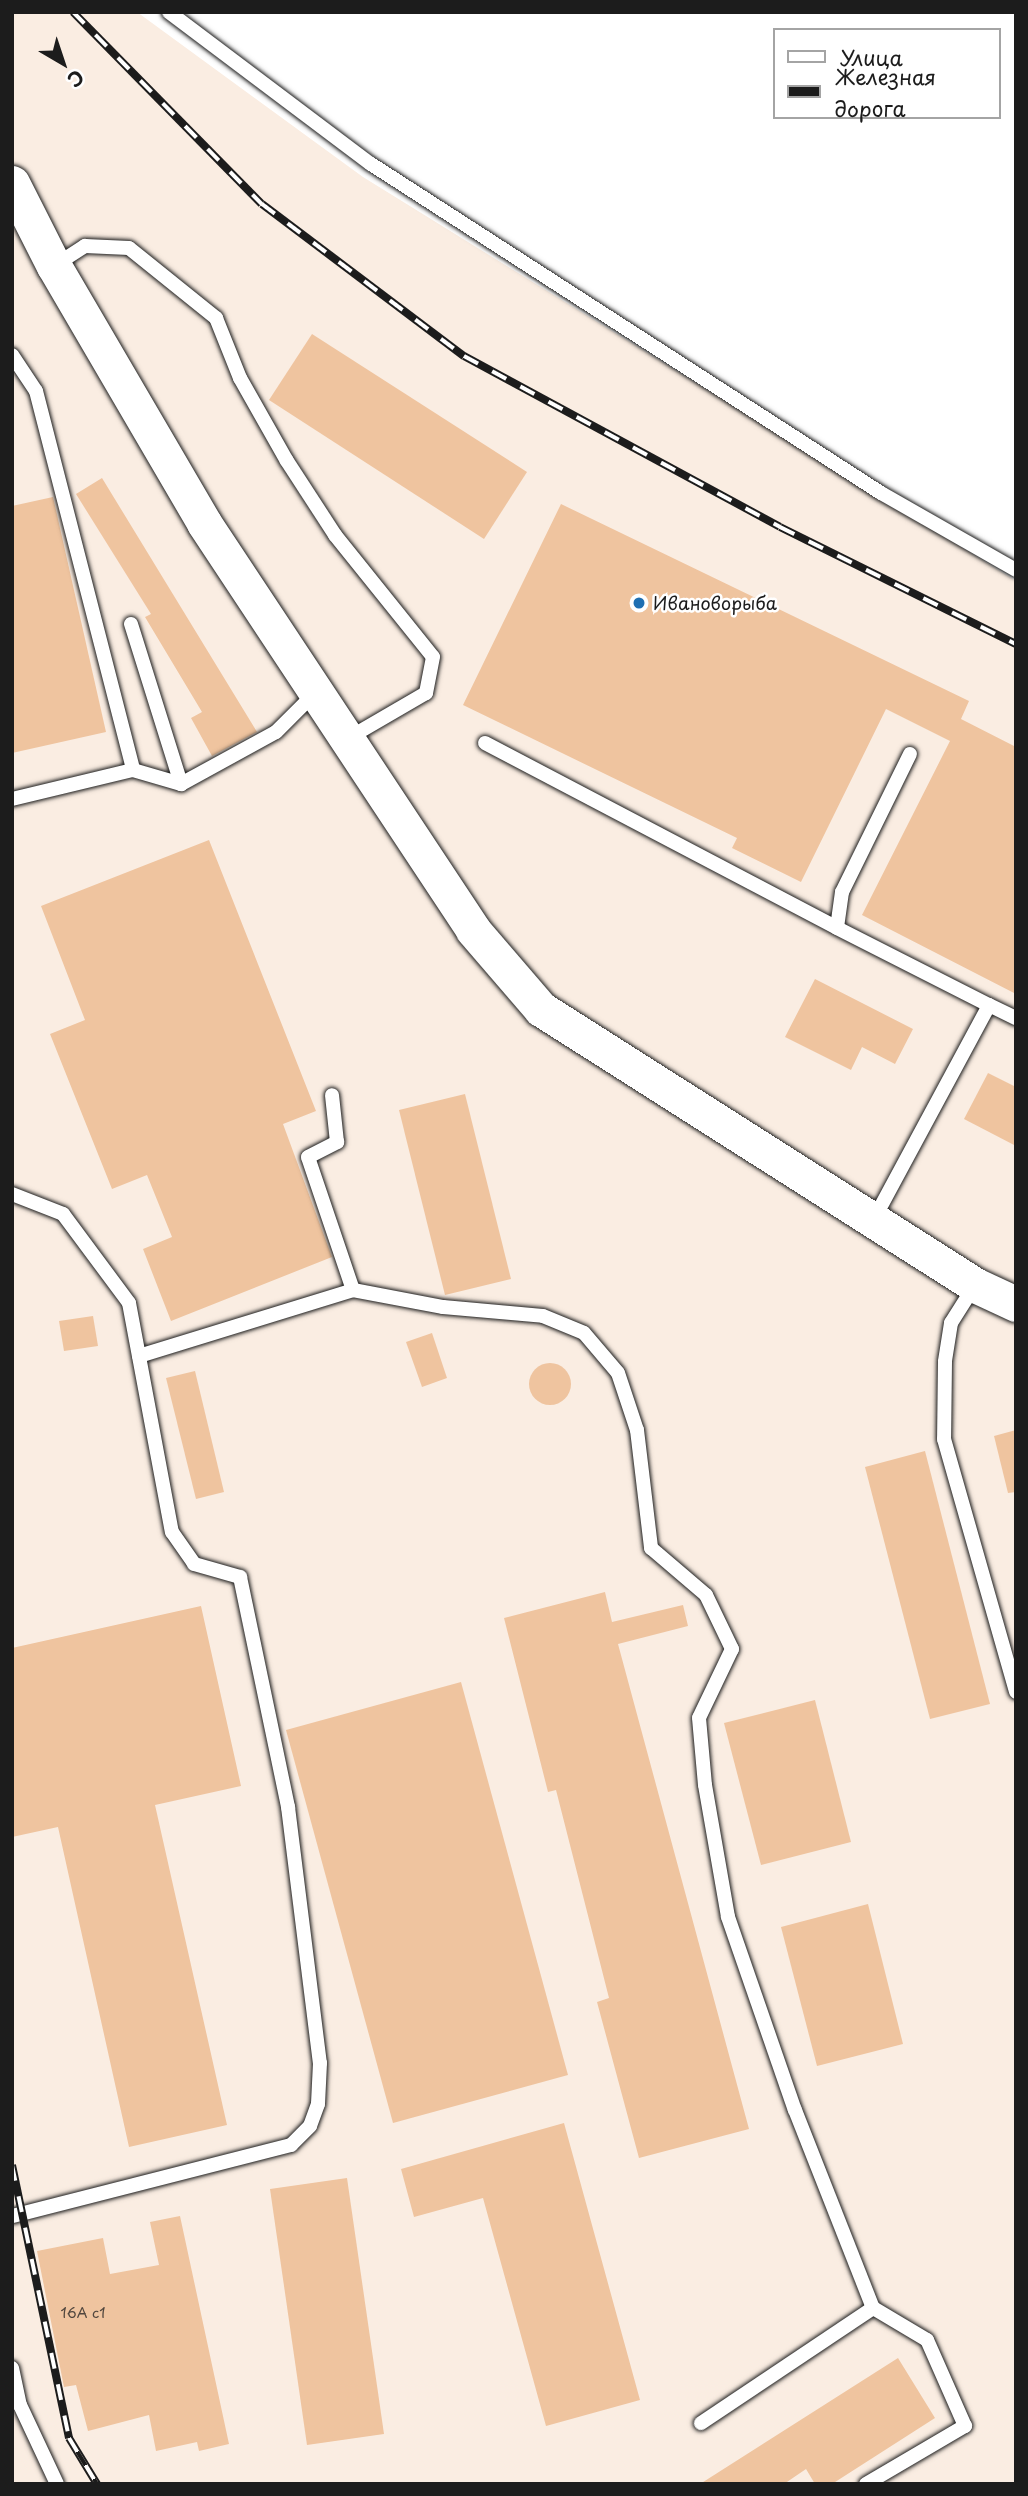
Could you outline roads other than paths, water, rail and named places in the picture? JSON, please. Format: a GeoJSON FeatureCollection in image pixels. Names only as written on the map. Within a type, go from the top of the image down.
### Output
{"type":"FeatureCollection","features":[{"type":"Feature","properties":{"kind":"street"},"geometry":{"type":"LineString","coordinates":[[12,183],[54,266],[204,523],[473,930],[541,1009],[975,1285],[1016,1304]]}},
{"type":"Feature","properties":{"kind":"lane"},"geometry":{"type":"LineString","coordinates":[[169,12],[371,164],[521,263],[881,493],[1016,570]]}},
{"type":"Feature","properties":{"kind":"lane"},"geometry":{"type":"LineString","coordinates":[[54,266],[85,246],[129,248],[216,318],[240,378],[287,461],[335,535],[433,657],[426,693],[347,739]]}},
{"type":"Feature","properties":{"kind":"lane"},"geometry":{"type":"LineString","coordinates":[[12,355],[36,391],[133,770]]}},
{"type":"Feature","properties":{"kind":"lane"},"geometry":{"type":"LineString","coordinates":[[131,624],[181,784]]}},
{"type":"Feature","properties":{"kind":"lane"},"geometry":{"type":"LineString","coordinates":[[12,799],[133,770],[181,784],[276,732],[317,691]]}},
{"type":"Feature","properties":{"kind":"lane"},"geometry":{"type":"LineString","coordinates":[[485,743],[837,928],[1016,1018]]}},
{"type":"Feature","properties":{"kind":"lane"},"geometry":{"type":"LineString","coordinates":[[837,928],[842,892],[911,754]]}},
{"type":"Feature","properties":{"kind":"lane"},"geometry":{"type":"LineString","coordinates":[[874,1219],[989,1005]]}},
{"type":"Feature","properties":{"kind":"lane"},"geometry":{"type":"LineString","coordinates":[[332,1096],[337,1142],[308,1157],[353,1290]]}},
{"type":"Feature","properties":{"kind":"lane"},"geometry":{"type":"LineString","coordinates":[[12,1194],[63,1214],[130,1303],[172,1532],[194,1564],[240,1577],[288,1807],[320,2063],[318,2104],[310,2126],[291,2145],[12,2216]]}},
{"type":"Feature","properties":{"kind":"lane"},"geometry":{"type":"LineString","coordinates":[[975,1285],[951,1323],[945,1362],[944,1440],[1016,1692]]}},
{"type":"Feature","properties":{"kind":"lane"},"geometry":{"type":"LineString","coordinates":[[139,1356],[353,1290],[443,1307],[543,1315],[584,1333],[618,1373],[637,1430],[651,1548],[706,1595],[732,1649],[698,1718],[705,1785],[728,1917],[795,2110],[873,2308],[927,2340],[965,2426],[866,2484]]}},
{"type":"Feature","properties":{"kind":"lane"},"geometry":{"type":"LineString","coordinates":[[701,2423],[873,2308]]}},
{"type":"Feature","properties":{"kind":"lane"},"geometry":{"type":"LineString","coordinates":[[12,2368],[20,2405],[57,2484]]}},
{"type":"Feature","properties":{"kind":"railway"},"geometry":{"type":"LineString","coordinates":[[73,12],[262,204],[464,356],[780,527],[1016,644]]}},
{"type":"Feature","properties":{"kind":"railway"},"geometry":{"type":"LineString","coordinates":[[12,2165],[69,2438],[97,2484]]}},
{"type":"Feature","properties":{"kind":"place","name":"Ивановорыба"},"geometry":{"type":"Point","coordinates":[639,603]}}]}
